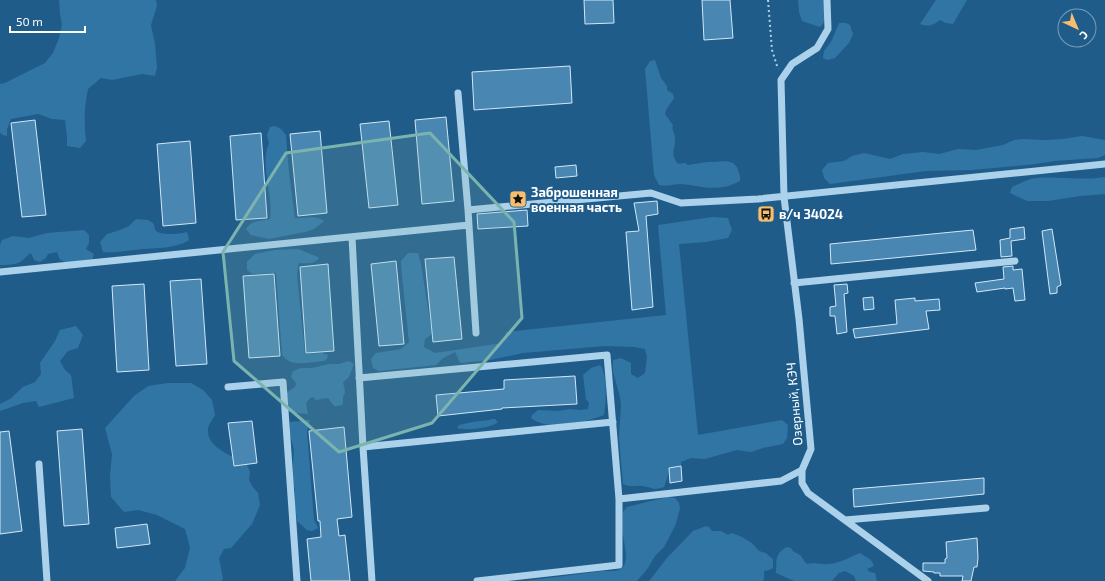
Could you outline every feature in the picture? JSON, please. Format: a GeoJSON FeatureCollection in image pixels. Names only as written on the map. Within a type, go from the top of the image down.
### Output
{"type":"FeatureCollection","features":[{"type":"Feature","properties":{"kind":"street"},"geometry":{"type":"LineString","coordinates":[[781,80],[792,64],[817,48],[828,29],[827,0]]}},
{"type":"Feature","properties":{"kind":"street","name":"Озерный, КЭЧ"},"geometry":{"type":"LineString","coordinates":[[781,80],[784,197],[811,448],[802,470]]}},
{"type":"Feature","properties":{"kind":"street"},"geometry":{"type":"LineString","coordinates":[[458,93],[476,332]]}},
{"type":"Feature","properties":{"kind":"street"},"geometry":{"type":"LineString","coordinates":[[468,210],[651,193],[681,203],[784,197],[1105,164]]}},
{"type":"Feature","properties":{"kind":"street"},"geometry":{"type":"LineString","coordinates":[[0,272],[469,225]]}},
{"type":"Feature","properties":{"kind":"street"},"geometry":{"type":"LineString","coordinates":[[352,237],[363,447],[372,581]]}},
{"type":"Feature","properties":{"kind":"street"},"geometry":{"type":"LineString","coordinates":[[794,283],[1015,261]]}},
{"type":"Feature","properties":{"kind":"street"},"geometry":{"type":"LineString","coordinates":[[360,378],[607,354],[619,499],[619,565],[477,581]]}},
{"type":"Feature","properties":{"kind":"street"},"geometry":{"type":"LineString","coordinates":[[228,387],[283,382],[297,581]]}},
{"type":"Feature","properties":{"kind":"street"},"geometry":{"type":"LineString","coordinates":[[363,447],[613,422]]}},
{"type":"Feature","properties":{"kind":"street"},"geometry":{"type":"LineString","coordinates":[[39,464],[47,581]]}},
{"type":"Feature","properties":{"kind":"street"},"geometry":{"type":"LineString","coordinates":[[619,499],[781,482],[802,470],[802,483],[808,493],[928,581]]}},
{"type":"Feature","properties":{"kind":"street"},"geometry":{"type":"LineString","coordinates":[[845,520],[986,508]]}},
{"type":"Feature","properties":{"kind":"path"},"geometry":{"type":"LineString","coordinates":[[768,0],[772,50],[781,80]]}},
{"type":"Feature","properties":{"kind":"highlighted area"},"geometry":{"type":"Polygon","coordinates":[[[430,133],[514,222],[522,318],[432,423],[339,452],[234,361],[223,252],[286,153],[430,133]]]}},
{"type":"Feature","properties":{"kind":"shaded area"},"geometry":{"type":"Polygon","coordinates":[[[59,0],[156,0],[157,6],[151,25],[155,44],[157,67],[155,76],[142,74],[112,80],[101,78],[88,89],[85,115],[86,141],[80,148],[67,146],[65,120],[52,119],[38,114],[11,119],[7,129],[7,136],[0,133],[0,84],[5,83],[45,63],[53,53],[62,25],[59,0]]]}},
{"type":"Feature","properties":{"kind":"shaded area"},"geometry":{"type":"Polygon","coordinates":[[[798,0],[824,0],[827,11],[823,24],[820,27],[802,21],[799,12],[798,0]]]}},
{"type":"Feature","properties":{"kind":"shaded area"},"geometry":{"type":"Polygon","coordinates":[[[936,0],[967,0],[953,24],[940,20],[935,24],[930,25],[920,24],[936,0]]]}},
{"type":"Feature","properties":{"kind":"shaded area"},"geometry":{"type":"Polygon","coordinates":[[[839,23],[846,23],[850,25],[853,34],[849,43],[835,58],[827,60],[823,58],[824,51],[831,42],[839,23]]]}},
{"type":"Feature","properties":{"kind":"shaded area"},"geometry":{"type":"Polygon","coordinates":[[[655,60],[661,78],[667,86],[667,90],[673,94],[674,98],[665,114],[673,125],[672,128],[675,136],[675,142],[673,154],[675,160],[678,164],[685,163],[688,165],[726,161],[733,163],[737,167],[740,181],[732,185],[717,188],[681,184],[668,186],[659,185],[654,175],[645,69],[650,61],[655,60]]]}},
{"type":"Feature","properties":{"kind":"shaded area"},"geometry":{"type":"Polygon","coordinates":[[[275,126],[281,129],[286,135],[295,218],[314,217],[324,221],[314,229],[305,232],[269,239],[251,235],[246,229],[256,221],[270,219],[271,210],[266,171],[266,152],[269,143],[267,135],[270,127],[275,126]]]}},
{"type":"Feature","properties":{"kind":"shaded area"},"geometry":{"type":"Polygon","coordinates":[[[1082,136],[1105,140],[1105,155],[1098,158],[972,170],[926,171],[830,184],[824,178],[822,170],[828,163],[844,161],[852,156],[864,153],[890,159],[903,154],[923,152],[939,154],[958,149],[976,150],[1003,145],[1014,140],[1063,139],[1082,136]]]}},
{"type":"Feature","properties":{"kind":"shaded area"},"geometry":{"type":"Polygon","coordinates":[[[1105,177],[1105,194],[1048,201],[1027,201],[1010,193],[1012,187],[1027,180],[1036,178],[1088,179],[1105,177]]]}},
{"type":"Feature","properties":{"kind":"shaded area"},"geometry":{"type":"Polygon","coordinates":[[[713,217],[728,218],[732,230],[728,238],[706,242],[679,244],[698,435],[782,420],[788,425],[787,438],[783,444],[751,452],[737,450],[705,459],[691,458],[681,462],[681,466],[669,468],[664,487],[655,489],[642,486],[629,486],[623,484],[619,437],[621,406],[613,372],[613,360],[621,358],[631,363],[631,374],[638,378],[645,373],[647,357],[645,349],[605,346],[523,353],[490,360],[460,363],[455,352],[443,358],[436,365],[379,371],[373,368],[371,359],[376,353],[401,349],[409,342],[401,261],[408,253],[418,253],[421,264],[432,334],[425,339],[424,347],[435,353],[503,343],[506,332],[666,315],[658,225],[713,217]]]}},
{"type":"Feature","properties":{"kind":"shaded area"},"geometry":{"type":"Polygon","coordinates":[[[136,219],[148,220],[153,223],[155,230],[161,233],[176,234],[187,232],[189,240],[171,247],[103,252],[100,242],[107,234],[129,226],[136,219]]]}},
{"type":"Feature","properties":{"kind":"shaded area"},"geometry":{"type":"Polygon","coordinates":[[[84,230],[89,235],[89,243],[86,249],[94,254],[91,263],[66,262],[60,260],[57,252],[48,254],[46,258],[40,262],[34,260],[31,253],[18,263],[0,265],[0,245],[2,240],[13,236],[29,238],[47,233],[84,230]]]}},
{"type":"Feature","properties":{"kind":"shaded area"},"geometry":{"type":"Polygon","coordinates":[[[298,249],[319,258],[313,263],[299,263],[297,275],[305,354],[322,353],[328,355],[327,359],[324,361],[294,363],[285,358],[282,354],[276,273],[252,274],[247,270],[247,262],[255,254],[275,250],[298,249]]]}},
{"type":"Feature","properties":{"kind":"shaded area"},"geometry":{"type":"Polygon","coordinates":[[[76,326],[83,335],[78,348],[68,351],[60,361],[65,370],[71,375],[74,398],[39,407],[36,401],[23,403],[0,411],[0,404],[10,399],[23,387],[35,382],[41,374],[40,363],[55,341],[60,330],[76,326]]]}},
{"type":"Feature","properties":{"kind":"shaded area"},"geometry":{"type":"Polygon","coordinates":[[[349,361],[354,364],[349,377],[343,382],[345,392],[343,404],[334,406],[328,398],[316,400],[313,397],[306,403],[308,414],[288,412],[286,393],[295,387],[296,383],[291,377],[293,371],[301,368],[312,368],[349,361]]]}},
{"type":"Feature","properties":{"kind":"shaded area"},"geometry":{"type":"Polygon","coordinates":[[[600,365],[603,370],[605,382],[606,397],[604,415],[577,423],[557,425],[539,422],[531,418],[532,415],[538,410],[558,411],[588,409],[589,403],[586,399],[583,375],[591,368],[600,365]]]}},
{"type":"Feature","properties":{"kind":"shaded area"},"geometry":{"type":"Polygon","coordinates":[[[168,383],[191,383],[203,390],[212,400],[215,415],[208,427],[210,439],[216,446],[233,457],[234,466],[247,465],[250,472],[249,480],[258,493],[260,505],[252,524],[231,548],[224,549],[219,558],[223,579],[221,581],[175,581],[185,568],[190,548],[185,529],[157,515],[138,510],[124,512],[111,497],[110,476],[112,454],[105,428],[134,396],[148,386],[168,383]]]}},
{"type":"Feature","properties":{"kind":"shaded area"},"geometry":{"type":"Polygon","coordinates":[[[495,419],[498,422],[490,426],[478,428],[457,428],[459,425],[495,419]]]}},
{"type":"Feature","properties":{"kind":"shaded area"},"geometry":{"type":"Polygon","coordinates":[[[310,420],[307,432],[314,520],[318,528],[312,531],[307,530],[297,521],[294,506],[295,490],[292,478],[294,450],[289,431],[290,422],[310,420]]]}},
{"type":"Feature","properties":{"kind":"shaded area"},"geometry":{"type":"Polygon","coordinates":[[[667,497],[675,498],[679,503],[680,509],[675,526],[664,547],[655,556],[648,568],[637,581],[525,581],[621,569],[626,560],[622,523],[623,512],[627,507],[667,497]]]}},
{"type":"Feature","properties":{"kind":"shaded area"},"geometry":{"type":"Polygon","coordinates":[[[706,526],[712,531],[721,531],[728,535],[732,533],[742,537],[752,543],[759,551],[766,553],[773,559],[773,568],[764,571],[763,581],[649,581],[667,558],[693,531],[706,526]]]}},
{"type":"Feature","properties":{"kind":"shaded area"},"geometry":{"type":"Polygon","coordinates":[[[787,547],[791,548],[800,555],[807,564],[833,563],[860,553],[871,560],[874,566],[867,569],[870,572],[875,573],[877,581],[856,581],[854,576],[845,571],[839,573],[832,581],[794,581],[776,573],[776,561],[778,555],[787,547]]]}},
{"type":"Feature","properties":{"kind":"building"},"geometry":{"type":"Polygon","coordinates":[[[584,0],[613,0],[614,23],[585,24],[584,0]]]}},
{"type":"Feature","properties":{"kind":"building"},"geometry":{"type":"Polygon","coordinates":[[[702,0],[730,0],[733,38],[704,40],[702,0]]]}},
{"type":"Feature","properties":{"kind":"building"},"geometry":{"type":"Polygon","coordinates":[[[570,66],[572,103],[474,110],[472,72],[570,66]]]}},
{"type":"Feature","properties":{"kind":"building"},"geometry":{"type":"Polygon","coordinates":[[[446,117],[454,201],[422,204],[415,120],[446,117]]]}},
{"type":"Feature","properties":{"kind":"building"},"geometry":{"type":"Polygon","coordinates":[[[35,120],[46,215],[22,217],[11,123],[35,120]]]}},
{"type":"Feature","properties":{"kind":"building"},"geometry":{"type":"Polygon","coordinates":[[[389,121],[398,205],[369,208],[360,124],[389,121]]]}},
{"type":"Feature","properties":{"kind":"building"},"geometry":{"type":"Polygon","coordinates":[[[320,131],[327,213],[298,216],[290,134],[320,131]]]}},
{"type":"Feature","properties":{"kind":"building"},"geometry":{"type":"Polygon","coordinates":[[[261,133],[267,218],[236,220],[230,136],[261,133]]]}},
{"type":"Feature","properties":{"kind":"building"},"geometry":{"type":"Polygon","coordinates":[[[190,141],[196,223],[163,226],[157,144],[190,141]]]}},
{"type":"Feature","properties":{"kind":"building"},"geometry":{"type":"Polygon","coordinates":[[[576,165],[577,176],[556,178],[555,167],[576,165]]]}},
{"type":"Feature","properties":{"kind":"building"},"geometry":{"type":"Polygon","coordinates":[[[657,201],[658,214],[646,216],[653,307],[632,310],[626,232],[639,231],[634,203],[657,201]]]}},
{"type":"Feature","properties":{"kind":"building"},"geometry":{"type":"Polygon","coordinates":[[[527,210],[528,226],[478,229],[477,214],[527,210]]]}},
{"type":"Feature","properties":{"kind":"building"},"geometry":{"type":"Polygon","coordinates":[[[1024,227],[1025,239],[1011,241],[1012,256],[1001,257],[1000,240],[1010,238],[1010,229],[1024,227]]]}},
{"type":"Feature","properties":{"kind":"building"},"geometry":{"type":"Polygon","coordinates":[[[1052,229],[1061,285],[1057,287],[1057,293],[1050,294],[1042,231],[1052,229]]]}},
{"type":"Feature","properties":{"kind":"building"},"geometry":{"type":"Polygon","coordinates":[[[973,230],[976,250],[831,264],[830,244],[973,230]]]}},
{"type":"Feature","properties":{"kind":"building"},"geometry":{"type":"Polygon","coordinates":[[[454,257],[462,339],[433,342],[425,259],[454,257]]]}},
{"type":"Feature","properties":{"kind":"building"},"geometry":{"type":"Polygon","coordinates":[[[396,261],[404,344],[379,346],[371,264],[396,261]]]}},
{"type":"Feature","properties":{"kind":"building"},"geometry":{"type":"Polygon","coordinates":[[[328,264],[334,351],[306,353],[300,267],[328,264]]]}},
{"type":"Feature","properties":{"kind":"building"},"geometry":{"type":"Polygon","coordinates":[[[1013,266],[1013,270],[1022,269],[1025,300],[1015,301],[1013,288],[977,292],[975,283],[1004,279],[1003,267],[1013,266]]]}},
{"type":"Feature","properties":{"kind":"building"},"geometry":{"type":"Polygon","coordinates":[[[274,274],[280,356],[249,358],[243,276],[274,274]]]}},
{"type":"Feature","properties":{"kind":"building"},"geometry":{"type":"Polygon","coordinates":[[[201,279],[207,364],[176,366],[170,281],[201,279]]]}},
{"type":"Feature","properties":{"kind":"building"},"geometry":{"type":"Polygon","coordinates":[[[144,284],[149,370],[117,372],[112,286],[144,284]]]}},
{"type":"Feature","properties":{"kind":"building"},"geometry":{"type":"Polygon","coordinates":[[[847,284],[848,293],[844,294],[847,332],[837,334],[835,316],[830,316],[830,307],[836,306],[834,285],[847,284]]]}},
{"type":"Feature","properties":{"kind":"building"},"geometry":{"type":"Polygon","coordinates":[[[873,297],[874,309],[864,310],[863,298],[873,297]]]}},
{"type":"Feature","properties":{"kind":"building"},"geometry":{"type":"Polygon","coordinates":[[[915,298],[915,301],[939,299],[940,310],[926,311],[929,329],[855,338],[853,329],[897,324],[895,300],[915,298]]]}},
{"type":"Feature","properties":{"kind":"building"},"geometry":{"type":"Polygon","coordinates":[[[575,376],[577,404],[502,408],[438,416],[436,395],[504,389],[504,380],[575,376]]]}},
{"type":"Feature","properties":{"kind":"building"},"geometry":{"type":"Polygon","coordinates":[[[252,421],[257,463],[234,466],[228,423],[252,421]]]}},
{"type":"Feature","properties":{"kind":"building"},"geometry":{"type":"Polygon","coordinates":[[[344,427],[352,517],[337,519],[339,536],[345,535],[350,581],[311,581],[307,539],[321,537],[309,431],[344,427]]]}},
{"type":"Feature","properties":{"kind":"building"},"geometry":{"type":"Polygon","coordinates":[[[82,429],[89,524],[64,526],[57,431],[82,429]]]}},
{"type":"Feature","properties":{"kind":"building"},"geometry":{"type":"Polygon","coordinates":[[[9,431],[22,531],[0,534],[0,432],[9,431]]]}},
{"type":"Feature","properties":{"kind":"building"},"geometry":{"type":"Polygon","coordinates":[[[681,466],[682,481],[670,483],[669,468],[681,466]]]}},
{"type":"Feature","properties":{"kind":"building"},"geometry":{"type":"Polygon","coordinates":[[[984,478],[984,494],[854,507],[853,489],[984,478]]]}},
{"type":"Feature","properties":{"kind":"building"},"geometry":{"type":"Polygon","coordinates":[[[147,524],[150,544],[117,548],[115,528],[147,524]]]}},
{"type":"Feature","properties":{"kind":"building"},"geometry":{"type":"Polygon","coordinates":[[[977,538],[977,567],[974,567],[971,581],[962,581],[963,576],[940,576],[940,573],[923,571],[923,563],[945,563],[945,559],[947,558],[946,542],[977,538]]]}},
{"type":"Feature","properties":{"kind":"place","name":"Заброшенная военная часть"},"geometry":{"type":"Point","coordinates":[518,199]}},
{"type":"Feature","properties":{"kind":"place","name":"в/ч 34024"},"geometry":{"type":"Point","coordinates":[766,214]}}]}
